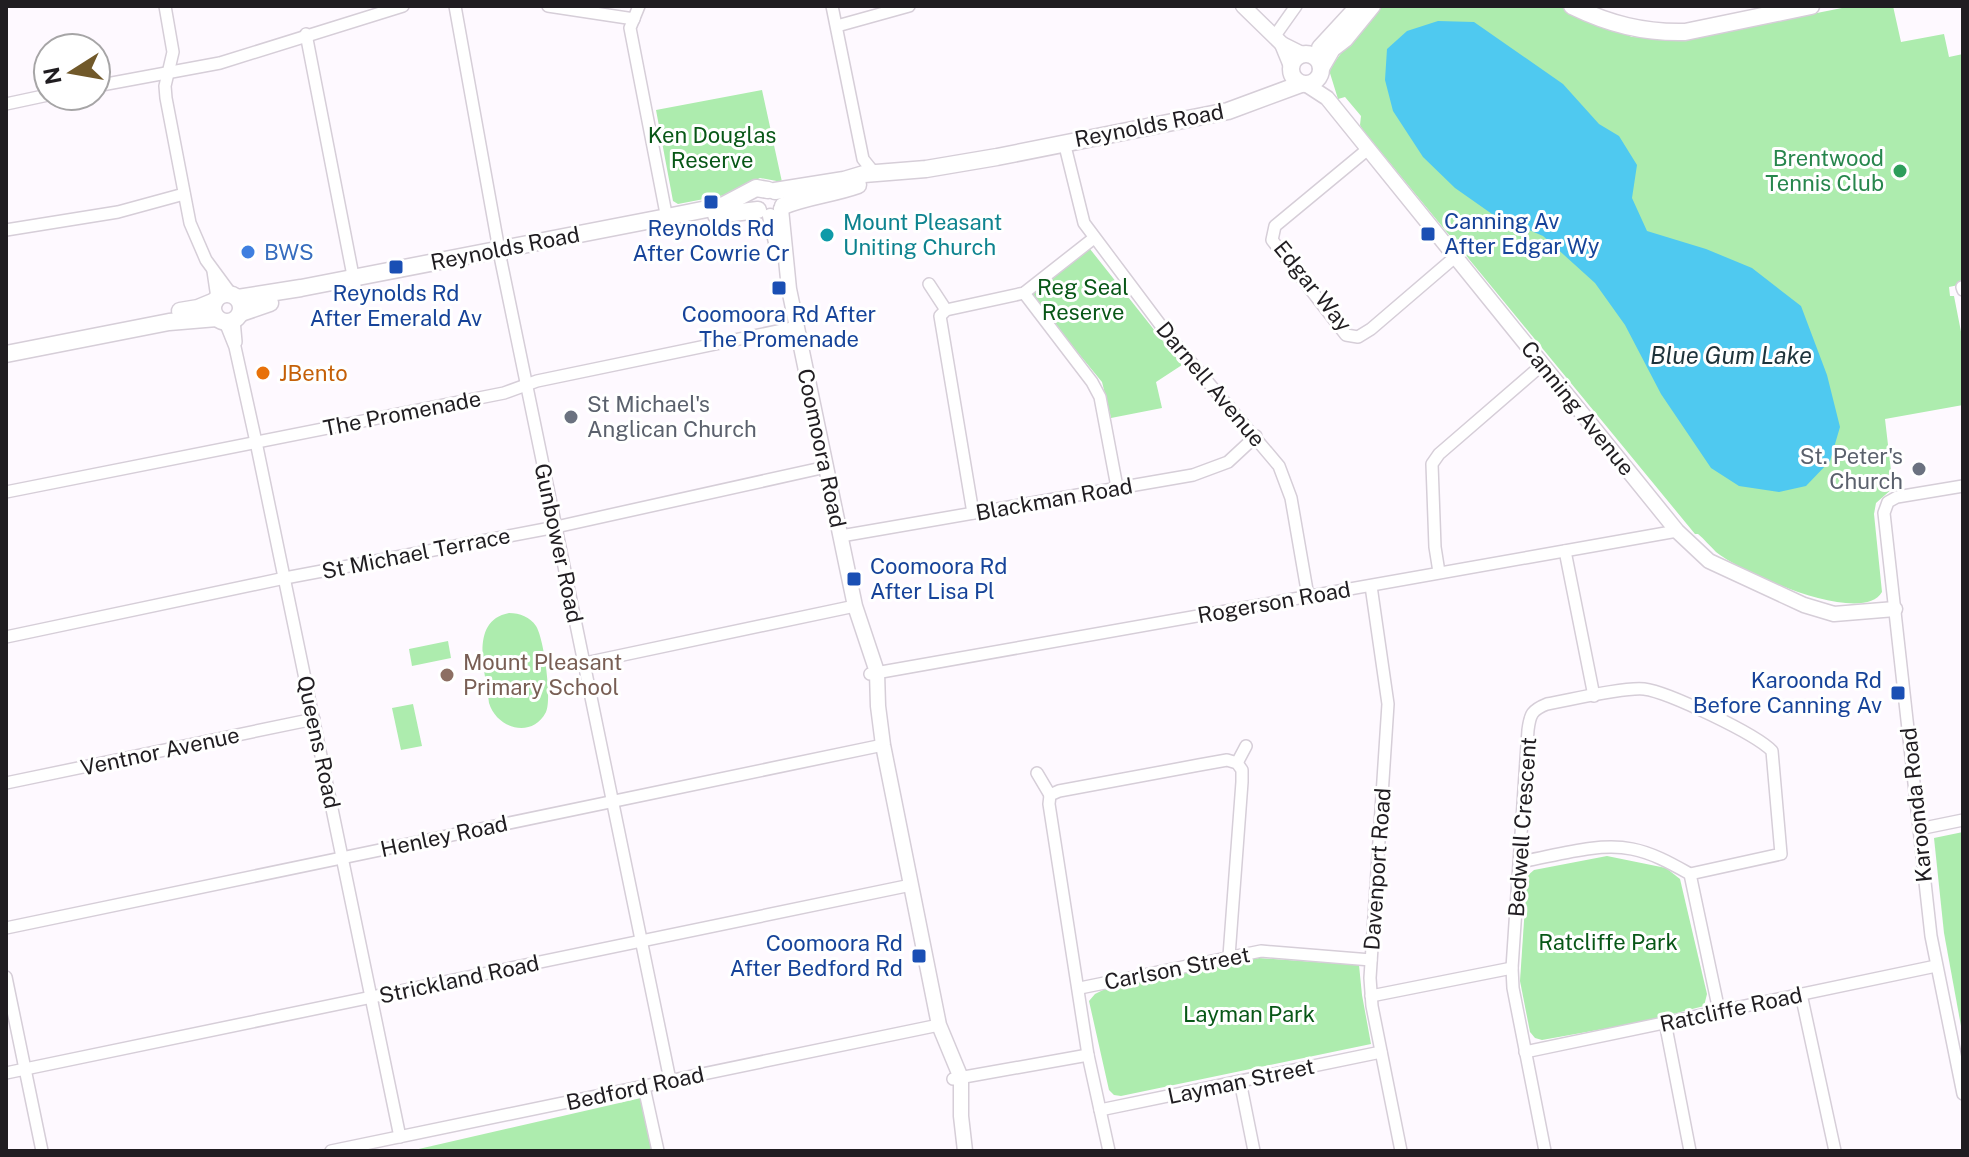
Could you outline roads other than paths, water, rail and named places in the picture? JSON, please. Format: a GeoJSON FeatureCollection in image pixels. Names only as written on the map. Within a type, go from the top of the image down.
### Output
{"type":"FeatureCollection","features":[{"type":"Feature","properties":{"kind":"main road"},"geometry":{"type":"LineString","coordinates":[[1305,69],[1360,6]]}},
{"type":"Feature","properties":{"kind":"main road"},"geometry":{"type":"LineString","coordinates":[[1305,69],[1345,39],[1372,6]]}},
{"type":"Feature","properties":{"kind":"main road"},"geometry":{"type":"LineString","coordinates":[[1585,8],[1622,19],[1666,25],[1775,6]]}},
{"type":"Feature","properties":{"kind":"main road"},"geometry":{"type":"LineString","coordinates":[[1585,8],[1629,28],[1685,32],[1811,6]]}},
{"type":"Feature","properties":{"kind":"main road","name":"Reynolds Road"},"geometry":{"type":"LineString","coordinates":[[6,354],[168,318],[258,305],[383,276],[667,221],[722,206],[756,188],[771,190],[856,176],[926,169],[1228,111],[1277,91],[1305,69]]}},
{"type":"Feature","properties":{"kind":"main road","name":"Reynolds Road"},"geometry":{"type":"LineString","coordinates":[[667,221],[773,210],[810,196],[838,193],[857,185],[906,177],[926,169]]}},
{"type":"Feature","properties":{"kind":"main road"},"geometry":{"type":"LineString","coordinates":[[771,190],[781,195],[773,210],[758,197],[771,190]]}},
{"type":"Feature","properties":{"kind":"main road","name":"Reynolds Road"},"geometry":{"type":"LineString","coordinates":[[6,346],[85,335]]}},
{"type":"Feature","properties":{"kind":"street","name":"Queens Road"},"geometry":{"type":"LineString","coordinates":[[165,6],[173,52],[167,72],[166,98],[184,194],[196,240],[213,271],[227,308],[400,1137]]}},
{"type":"Feature","properties":{"kind":"street"},"geometry":{"type":"LineString","coordinates":[[112,83],[220,63],[403,6]]}},
{"type":"Feature","properties":{"kind":"street","name":"Gunbower Road"},"geometry":{"type":"LineString","coordinates":[[455,6],[526,387],[670,1080]]}},
{"type":"Feature","properties":{"kind":"street"},"geometry":{"type":"LineString","coordinates":[[548,6],[634,19]]}},
{"type":"Feature","properties":{"kind":"street"},"geometry":{"type":"LineString","coordinates":[[639,6],[630,28],[631,36],[667,221]]}},
{"type":"Feature","properties":{"kind":"street"},"geometry":{"type":"LineString","coordinates":[[832,6],[863,159],[875,174]]}},
{"type":"Feature","properties":{"kind":"street"},"geometry":{"type":"LineString","coordinates":[[837,26],[909,6]]}},
{"type":"Feature","properties":{"kind":"street","name":"Canning Avenue"},"geometry":{"type":"LineString","coordinates":[[1243,6],[1305,69],[1677,531],[1709,561],[1804,605],[1834,614],[1895,609]]}},
{"type":"Feature","properties":{"kind":"street"},"geometry":{"type":"LineString","coordinates":[[1278,40],[1296,6]]}},
{"type":"Feature","properties":{"kind":"street"},"geometry":{"type":"LineString","coordinates":[[306,34],[355,282]]}},
{"type":"Feature","properties":{"kind":"street"},"geometry":{"type":"LineString","coordinates":[[6,104],[32,98]]}},
{"type":"Feature","properties":{"kind":"street","name":"Darnell Avenue"},"geometry":{"type":"LineString","coordinates":[[1064,142],[1084,223],[1196,370],[1279,466],[1286,481],[1308,596]]}},
{"type":"Feature","properties":{"kind":"street","name":"Edgar Way"},"geometry":{"type":"LineString","coordinates":[[1368,149],[1275,226],[1272,232],[1272,240],[1346,335],[1358,337],[1371,329],[1455,257]]}},
{"type":"Feature","properties":{"kind":"street"},"geometry":{"type":"LineString","coordinates":[[856,176],[863,159]]}},
{"type":"Feature","properties":{"kind":"street"},"geometry":{"type":"LineString","coordinates":[[6,230],[118,212],[184,194]]}},
{"type":"Feature","properties":{"kind":"street","name":"Coomoora Road"},"geometry":{"type":"LineString","coordinates":[[773,210],[855,606],[855,636],[874,673],[870,706],[883,745],[939,1025],[957,1079],[965,1148]]}},
{"type":"Feature","properties":{"kind":"street"},"geometry":{"type":"LineString","coordinates":[[973,513],[940,316],[946,310],[1024,293],[1094,238]]}},
{"type":"Feature","properties":{"kind":"street"},"geometry":{"type":"LineString","coordinates":[[929,284],[946,310]]}},
{"type":"Feature","properties":{"kind":"street"},"geometry":{"type":"LineString","coordinates":[[1024,293],[1100,397],[1117,487]]}},
{"type":"Feature","properties":{"kind":"street","name":"The Promenade"},"geometry":{"type":"LineString","coordinates":[[6,492],[526,387],[537,381],[797,327]]}},
{"type":"Feature","properties":{"kind":"street"},"geometry":{"type":"LineString","coordinates":[[1439,572],[1432,464],[1439,454],[1543,364]]}},
{"type":"Feature","properties":{"kind":"street","name":"Blackman Road"},"geometry":{"type":"LineString","coordinates":[[841,536],[1193,475],[1228,462],[1256,436]]}},
{"type":"Feature","properties":{"kind":"street","name":"St Michael Terrace"},"geometry":{"type":"LineString","coordinates":[[6,637],[285,578],[556,527],[826,467]]}},
{"type":"Feature","properties":{"kind":"street","name":"Karoonda Road"},"geometry":{"type":"LineString","coordinates":[[1963,486],[1897,497],[1888,502],[1884,513],[1936,966],[1963,1094]]}},
{"type":"Feature","properties":{"kind":"street","name":"Rogerson Road"},"geometry":{"type":"LineString","coordinates":[[874,673],[1677,531]]}},
{"type":"Feature","properties":{"kind":"street"},"geometry":{"type":"LineString","coordinates":[[1565,551],[1594,696]]}},
{"type":"Feature","properties":{"kind":"street","name":"Davenport Road"},"geometry":{"type":"LineString","coordinates":[[1371,586],[1388,704],[1371,996],[1401,1151]]}},
{"type":"Feature","properties":{"kind":"street"},"geometry":{"type":"LineString","coordinates":[[585,663],[855,606]]}},
{"type":"Feature","properties":{"kind":"street","name":"Bedwell Crescent"},"geometry":{"type":"LineString","coordinates":[[1545,1151],[1513,988],[1512,968],[1530,714],[1535,709],[1547,704],[1642,689],[1658,693],[1764,743],[1772,751],[1786,856],[1690,874]]}},
{"type":"Feature","properties":{"kind":"street","name":"Ventnor Avenue"},"geometry":{"type":"LineString","coordinates":[[6,783],[314,719]]}},
{"type":"Feature","properties":{"kind":"street","name":"Henley Road"},"geometry":{"type":"LineString","coordinates":[[6,928],[883,745]]}},
{"type":"Feature","properties":{"kind":"street"},"geometry":{"type":"LineString","coordinates":[[1237,763],[1246,746]]}},
{"type":"Feature","properties":{"kind":"street"},"geometry":{"type":"LineString","coordinates":[[1050,795],[1227,760],[1237,763],[1242,770],[1242,782],[1229,956]]}},
{"type":"Feature","properties":{"kind":"street"},"geometry":{"type":"LineString","coordinates":[[1037,773],[1050,795],[1088,1055],[1109,1151]]}},
{"type":"Feature","properties":{"kind":"street"},"geometry":{"type":"LineString","coordinates":[[1919,829],[1963,820]]}},
{"type":"Feature","properties":{"kind":"street"},"geometry":{"type":"LineString","coordinates":[[1520,862],[1592,850],[1629,848],[1690,874],[1719,1011]]}},
{"type":"Feature","properties":{"kind":"street","name":"Strickland Road"},"geometry":{"type":"LineString","coordinates":[[6,1073],[911,885]]}},
{"type":"Feature","properties":{"kind":"street","name":"Carlson Street"},"geometry":{"type":"LineString","coordinates":[[1080,988],[1261,951],[1371,960]]}},
{"type":"Feature","properties":{"kind":"street","name":"Ratcliffe Road"},"geometry":{"type":"LineString","coordinates":[[1525,1052],[1936,966]]}},
{"type":"Feature","properties":{"kind":"street"},"geometry":{"type":"LineString","coordinates":[[1371,996],[1512,968]]}},
{"type":"Feature","properties":{"kind":"street"},"geometry":{"type":"LineString","coordinates":[[6,977],[42,1151]]}},
{"type":"Feature","properties":{"kind":"street"},"geometry":{"type":"LineString","coordinates":[[1801,994],[1835,1151]]}},
{"type":"Feature","properties":{"kind":"street"},"geometry":{"type":"LineString","coordinates":[[1665,1022],[1690,1151]]}},
{"type":"Feature","properties":{"kind":"street","name":"Bedford Road"},"geometry":{"type":"LineString","coordinates":[[331,1151],[374,1146],[400,1137],[939,1025]]}},
{"type":"Feature","properties":{"kind":"street","name":"Layman Street"},"geometry":{"type":"LineString","coordinates":[[1100,1110],[1381,1052]]}},
{"type":"Feature","properties":{"kind":"street"},"geometry":{"type":"LineString","coordinates":[[957,1079],[1088,1055]]}},
{"type":"Feature","properties":{"kind":"street"},"geometry":{"type":"LineString","coordinates":[[1240,1081],[1254,1151]]}},
{"type":"Feature","properties":{"kind":"street"},"geometry":{"type":"LineString","coordinates":[[644,1087],[658,1151]]}},
{"type":"Feature","properties":{"kind":"water","name":"Blue Gum Lake"},"geometry":{"type":"Polygon","coordinates":[[[1438,21],[1474,22],[1563,84],[1599,124],[1619,136],[1637,165],[1632,198],[1647,231],[1706,249],[1752,268],[1801,306],[1827,375],[1840,427],[1830,461],[1806,486],[1779,492],[1739,486],[1711,468],[1661,394],[1625,325],[1595,283],[1543,236],[1492,214],[1455,188],[1423,157],[1393,111],[1385,80],[1387,49],[1407,31],[1438,21]]]}},
{"type":"Feature","properties":{"kind":"place","name":"Brentwood Tennis Club"},"geometry":{"type":"Point","coordinates":[1900,171]}},
{"type":"Feature","properties":{"kind":"place","name":"Reynolds Rd After Cowrie Cr"},"geometry":{"type":"Point","coordinates":[711,202]}},
{"type":"Feature","properties":{"kind":"place","name":"Canning Av After Edgar Wy"},"geometry":{"type":"Point","coordinates":[1428,234]}},
{"type":"Feature","properties":{"kind":"place","name":"Mount Pleasant Uniting Church"},"geometry":{"type":"Point","coordinates":[827,235]}},
{"type":"Feature","properties":{"kind":"place","name":"BWS"},"geometry":{"type":"Point","coordinates":[248,252]}},
{"type":"Feature","properties":{"kind":"place","name":"Reynolds Rd After Emerald Av"},"geometry":{"type":"Point","coordinates":[396,267]}},
{"type":"Feature","properties":{"kind":"place","name":"Coomoora Rd After The Promenade"},"geometry":{"type":"Point","coordinates":[779,288]}},
{"type":"Feature","properties":{"kind":"place","name":"JBento"},"geometry":{"type":"Point","coordinates":[263,373]}},
{"type":"Feature","properties":{"kind":"place","name":"St Michael's Anglican Church"},"geometry":{"type":"Point","coordinates":[571,417]}},
{"type":"Feature","properties":{"kind":"place","name":"St. Peter's Church"},"geometry":{"type":"Point","coordinates":[1919,469]}},
{"type":"Feature","properties":{"kind":"place","name":"Coomoora Rd After Lisa Pl"},"geometry":{"type":"Point","coordinates":[854,579]}},
{"type":"Feature","properties":{"kind":"place","name":"Mount Pleasant Primary School"},"geometry":{"type":"Point","coordinates":[447,675]}},
{"type":"Feature","properties":{"kind":"place","name":"Karoonda Rd Before Canning Av"},"geometry":{"type":"Point","coordinates":[1898,693]}},
{"type":"Feature","properties":{"kind":"place","name":"Coomoora Rd After Bedford Rd"},"geometry":{"type":"Point","coordinates":[919,956]}},
{"type":"Feature","properties":{"kind":"park label","name":"Ken Douglas Reserve"},"geometry":{"type":"Point","coordinates":[712,148]}},
{"type":"Feature","properties":{"kind":"park label","name":"Reg Seal Reserve"},"geometry":{"type":"Point","coordinates":[1083,300]}},
{"type":"Feature","properties":{"kind":"park label","name":"Ratcliffe Park"},"geometry":{"type":"Point","coordinates":[1608,942]}},
{"type":"Feature","properties":{"kind":"park label","name":"Layman Park"},"geometry":{"type":"Point","coordinates":[1249,1014]}}]}
